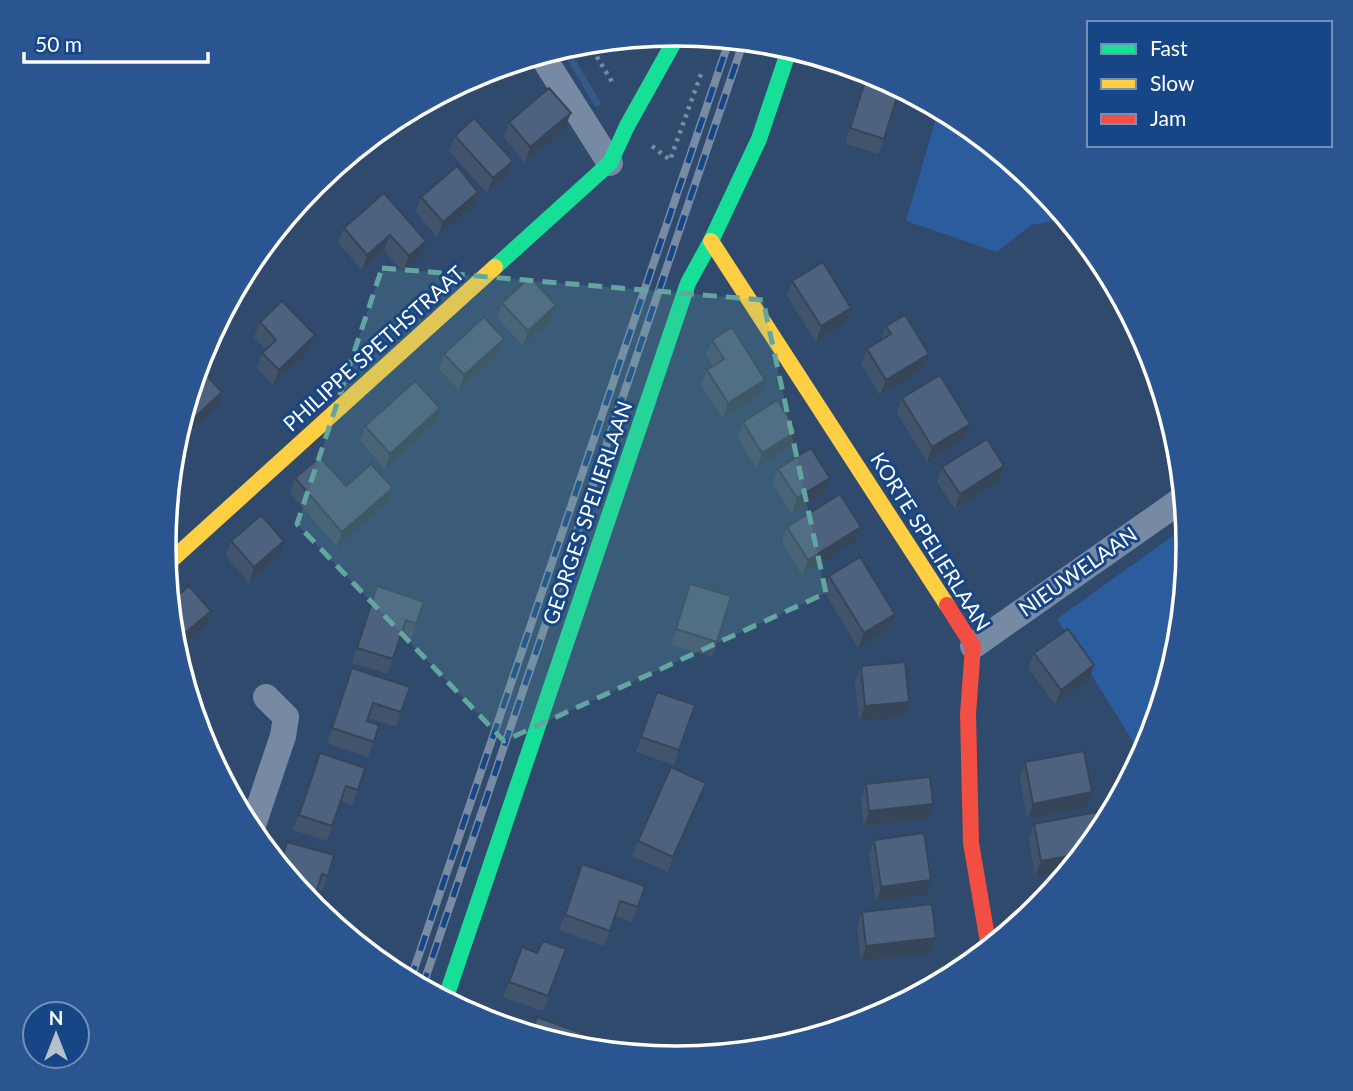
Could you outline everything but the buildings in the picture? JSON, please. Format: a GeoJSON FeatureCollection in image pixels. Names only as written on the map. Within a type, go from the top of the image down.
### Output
{"type":"FeatureCollection","features":[{"type":"Feature","properties":{"kind":"street"},"geometry":{"type":"LineString","coordinates":[[610,163],[627,126],[672,46]]}},
{"type":"Feature","properties":{"kind":"street","name":"GEORGES SPELIERLAAN"},"geometry":{"type":"LineString","coordinates":[[448,990],[688,283],[759,139],[786,58]]}},
{"type":"Feature","properties":{"kind":"street"},"geometry":{"type":"LineString","coordinates":[[547,63],[610,163]]}},
{"type":"Feature","properties":{"kind":"street","name":"PHILIPPE SPETHSTRAAT"},"geometry":{"type":"LineString","coordinates":[[177,555],[610,163]]}},
{"type":"Feature","properties":{"kind":"street","name":"KORTE SPELIERLAAN"},"geometry":{"type":"LineString","coordinates":[[711,240],[972,646],[968,714],[971,843],[987,937]]}},
{"type":"Feature","properties":{"kind":"street","name":"NIEUWELAAN"},"geometry":{"type":"LineString","coordinates":[[972,646],[1174,505]]}},
{"type":"Feature","properties":{"kind":"street"},"geometry":{"type":"LineString","coordinates":[[256,816],[283,736],[286,717],[266,697]]}},
{"type":"Feature","properties":{"kind":"path"},"geometry":{"type":"LineString","coordinates":[[595,52],[612,80],[627,126],[670,160],[701,74]]}},
{"type":"Feature","properties":{"kind":"highlighted area"},"geometry":{"type":"Polygon","coordinates":[[[382,268],[763,300],[826,593],[504,741],[297,524],[382,268]]]}},
{"type":"Feature","properties":{"kind":"shaded area"},"geometry":{"type":"Polygon","coordinates":[[[936,118],[1006,170],[1056,220],[1031,225],[997,252],[906,221],[936,118]]]}},
{"type":"Feature","properties":{"kind":"shaded area"},"geometry":{"type":"Polygon","coordinates":[[[1176,534],[1175,578],[1167,643],[1150,706],[1135,744],[1057,619],[1176,534]]]}},
{"type":"Feature","properties":{"kind":"waterway"},"geometry":{"type":"LineString","coordinates":[[570,57],[597,103]]}},
{"type":"Feature","properties":{"kind":"railway"},"geometry":{"type":"LineString","coordinates":[[414,971],[726,49]]}},
{"type":"Feature","properties":{"kind":"railway"},"geometry":{"type":"LineString","coordinates":[[425,978],[741,50]]}},
{"type":"Feature","properties":{"kind":"traffic: fast"},"geometry":{"type":"LineString","coordinates":[[495,267],[610,163],[627,126],[672,46]]}},
{"type":"Feature","properties":{"kind":"traffic: fast"},"geometry":{"type":"LineString","coordinates":[[448,990],[688,283],[759,139],[786,58]]}},
{"type":"Feature","properties":{"kind":"traffic: slow"},"geometry":{"type":"LineString","coordinates":[[711,241],[947,605]]}},
{"type":"Feature","properties":{"kind":"traffic: slow"},"geometry":{"type":"LineString","coordinates":[[177,555],[495,267]]}},
{"type":"Feature","properties":{"kind":"traffic: jam"},"geometry":{"type":"LineString","coordinates":[[947,605],[973,646],[968,714],[971,843],[987,937]]}}]}
